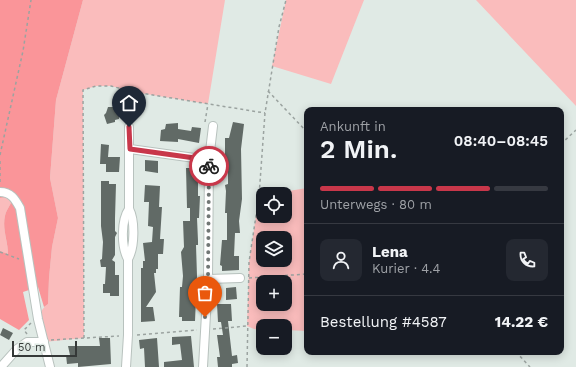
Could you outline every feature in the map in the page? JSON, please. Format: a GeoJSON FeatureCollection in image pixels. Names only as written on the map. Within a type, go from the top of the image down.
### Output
{"type":"FeatureCollection","features":[{"type":"Feature","properties":{"kind":"street"},"geometry":{"type":"LineString","coordinates":[[203,367],[208,279],[209,160],[213,126]]}},
{"type":"Feature","properties":{"kind":"street"},"geometry":{"type":"LineString","coordinates":[[126,367],[128,335],[128,259],[124,252],[124,215],[128,208],[130,149],[129,127]]}},
{"type":"Feature","properties":{"kind":"street"},"geometry":{"type":"LineString","coordinates":[[130,149],[209,160]]}},
{"type":"Feature","properties":{"kind":"street"},"geometry":{"type":"LineString","coordinates":[[0,192],[7,192],[12,195],[20,208],[32,289],[50,367]]}},
{"type":"Feature","properties":{"kind":"street"},"geometry":{"type":"LineString","coordinates":[[208,279],[240,278]]}},
{"type":"Feature","properties":{"kind":"street"},"geometry":{"type":"LineString","coordinates":[[1,367],[17,349],[30,342],[44,342]]}},
{"type":"Feature","properties":{"kind":"path"},"geometry":{"type":"LineString","coordinates":[[0,155],[23,51],[32,0]]}},
{"type":"Feature","properties":{"kind":"path"},"geometry":{"type":"LineString","coordinates":[[247,367],[249,278],[265,113],[279,27],[286,0]]}},
{"type":"Feature","properties":{"kind":"path"},"geometry":{"type":"LineString","coordinates":[[84,338],[83,90],[96,86],[111,86],[134,92],[265,113]]}},
{"type":"Feature","properties":{"kind":"path"},"geometry":{"type":"LineString","coordinates":[[268,91],[304,129]]}},
{"type":"Feature","properties":{"kind":"path"},"geometry":{"type":"LineString","coordinates":[[208,104],[205,123],[213,126]]}},
{"type":"Feature","properties":{"kind":"path"},"geometry":{"type":"LineString","coordinates":[[564,141],[576,130]]}},
{"type":"Feature","properties":{"kind":"path"},"geometry":{"type":"LineString","coordinates":[[0,161],[0,186]]}},
{"type":"Feature","properties":{"kind":"path"},"geometry":{"type":"LineString","coordinates":[[0,252],[21,261]]}},
{"type":"Feature","properties":{"kind":"path"},"geometry":{"type":"LineString","coordinates":[[249,278],[304,274]]}},
{"type":"Feature","properties":{"kind":"path"},"geometry":{"type":"LineString","coordinates":[[30,342],[24,330],[33,322]]}},
{"type":"Feature","properties":{"kind":"path"},"geometry":{"type":"LineString","coordinates":[[134,335],[247,326]]}},
{"type":"Feature","properties":{"kind":"path"},"geometry":{"type":"LineString","coordinates":[[44,342],[123,336]]}},
{"type":"Feature","properties":{"kind":"path"},"geometry":{"type":"LineString","coordinates":[[519,355],[530,367]]}},
{"type":"Feature","properties":{"kind":"shaded area"},"geometry":{"type":"Polygon","coordinates":[[[0,0],[83,0],[56,100],[50,178],[58,218],[52,247],[48,304],[44,307],[38,287],[23,292],[29,320],[19,330],[0,319],[0,251],[8,254],[4,221],[12,199],[7,197],[0,198],[0,0]]]}},
{"type":"Feature","properties":{"kind":"shaded area"},"geometry":{"type":"Polygon","coordinates":[[[83,0],[225,0],[208,104],[134,92],[111,86],[96,86],[83,90],[84,338],[44,342],[39,322],[41,312],[48,304],[52,247],[58,218],[50,178],[56,100],[83,0]]]}},
{"type":"Feature","properties":{"kind":"shaded area"},"geometry":{"type":"Polygon","coordinates":[[[286,0],[364,0],[331,84],[272,66],[286,0]]]}},
{"type":"Feature","properties":{"kind":"shaded area"},"geometry":{"type":"Polygon","coordinates":[[[476,0],[576,0],[576,106],[476,0]]]}},
{"type":"Feature","properties":{"kind":"shaded area"},"geometry":{"type":"Polygon","coordinates":[[[304,188],[304,331],[292,330],[292,319],[256,319],[256,329],[247,326],[249,262],[256,216],[256,223],[292,223],[292,190],[304,188]]]}},
{"type":"Feature","properties":{"kind":"shaded area"},"geometry":{"type":"Polygon","coordinates":[[[7,197],[12,199],[4,221],[8,254],[0,251],[0,198],[7,197]]]}},
{"type":"Feature","properties":{"kind":"building"},"geometry":{"type":"Polygon","coordinates":[[[126,104],[133,104],[133,115],[119,116],[119,119],[115,120],[115,122],[107,124],[104,115],[108,107],[124,107],[126,104]]]}},
{"type":"Feature","properties":{"kind":"building"},"geometry":{"type":"Polygon","coordinates":[[[233,122],[244,124],[241,149],[242,199],[239,221],[240,233],[235,233],[234,256],[239,256],[239,270],[222,271],[222,266],[220,265],[222,240],[227,240],[225,185],[228,184],[228,163],[225,163],[225,138],[229,138],[233,122]]]}},
{"type":"Feature","properties":{"kind":"building"},"geometry":{"type":"Polygon","coordinates":[[[178,123],[178,129],[191,131],[192,127],[201,128],[199,143],[178,139],[178,142],[160,141],[161,130],[165,129],[166,124],[178,123]]]}},
{"type":"Feature","properties":{"kind":"building"},"geometry":{"type":"Polygon","coordinates":[[[101,144],[109,145],[108,157],[120,157],[119,172],[106,172],[106,164],[100,164],[101,144]]]}},
{"type":"Feature","properties":{"kind":"building"},"geometry":{"type":"Polygon","coordinates":[[[145,160],[158,161],[158,173],[145,171],[145,160]]]}},
{"type":"Feature","properties":{"kind":"building"},"geometry":{"type":"Polygon","coordinates":[[[186,168],[198,168],[198,196],[200,196],[199,218],[197,218],[198,245],[196,245],[197,276],[195,321],[182,321],[182,317],[179,317],[180,287],[182,287],[183,276],[181,252],[184,247],[183,221],[190,221],[190,208],[187,208],[186,168]]]}},
{"type":"Feature","properties":{"kind":"building"},"geometry":{"type":"Polygon","coordinates":[[[101,181],[109,181],[109,184],[116,184],[115,231],[117,233],[115,237],[115,255],[112,260],[115,262],[115,275],[119,275],[119,296],[110,296],[110,293],[103,293],[106,267],[101,267],[100,260],[102,259],[103,242],[101,226],[101,181]]]}},
{"type":"Feature","properties":{"kind":"building"},"geometry":{"type":"Polygon","coordinates":[[[145,185],[160,186],[159,207],[162,207],[160,239],[164,239],[163,254],[158,254],[158,269],[156,269],[156,273],[154,273],[156,292],[146,307],[153,307],[155,321],[141,322],[141,268],[143,268],[143,261],[145,261],[143,243],[152,242],[153,227],[148,226],[149,202],[144,202],[145,185]]]}},
{"type":"Feature","properties":{"kind":"building"},"geometry":{"type":"Polygon","coordinates":[[[236,287],[237,299],[226,300],[226,288],[236,287]]]}},
{"type":"Feature","properties":{"kind":"building"},"geometry":{"type":"Polygon","coordinates":[[[217,304],[231,304],[232,321],[228,321],[232,356],[237,355],[238,363],[232,364],[232,367],[218,367],[217,357],[220,357],[217,335],[223,335],[221,322],[218,322],[217,304]]]}},
{"type":"Feature","properties":{"kind":"building"},"geometry":{"type":"Polygon","coordinates":[[[3,328],[13,333],[9,340],[0,335],[3,328]]]}},
{"type":"Feature","properties":{"kind":"building"},"geometry":{"type":"Polygon","coordinates":[[[191,336],[194,367],[164,367],[164,362],[182,360],[180,344],[172,345],[172,337],[191,336]]]}},
{"type":"Feature","properties":{"kind":"building"},"geometry":{"type":"Polygon","coordinates":[[[99,338],[110,338],[111,364],[78,367],[78,363],[67,364],[66,355],[70,355],[68,346],[100,346],[99,338]]]}},
{"type":"Feature","properties":{"kind":"building"},"geometry":{"type":"Polygon","coordinates":[[[157,338],[159,367],[145,367],[144,348],[140,349],[139,340],[157,338]]]}},
{"type":"Feature","properties":{"kind":"way so far"},"geometry":{"type":"LineString","coordinates":[[205,317],[208,279],[209,166]]}},
{"type":"Feature","properties":{"kind":"route"},"geometry":{"type":"LineString","coordinates":[[129,127],[130,149],[209,160],[209,166]]}}]}
